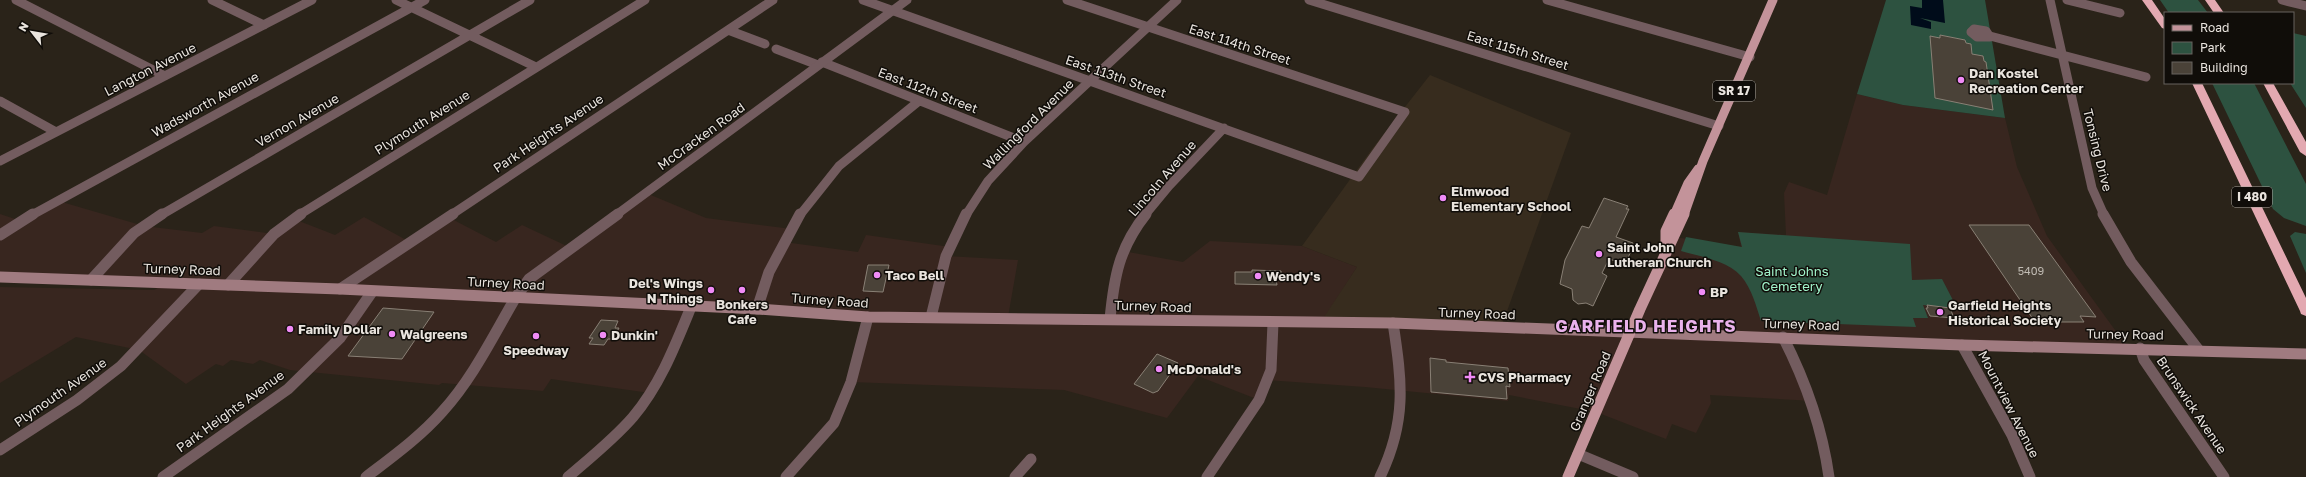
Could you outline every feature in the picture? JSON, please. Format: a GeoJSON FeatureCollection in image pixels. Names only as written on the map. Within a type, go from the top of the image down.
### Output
{"type":"FeatureCollection","features":[{"type":"Feature","properties":{"kind":"highway"},"geometry":{"type":"LineString","coordinates":[[2148,0],[2164,24]]}},
{"type":"Feature","properties":{"kind":"highway"},"geometry":{"type":"LineString","coordinates":[[2210,0],[2218,12]]}},
{"type":"Feature","properties":{"kind":"highway","name":"I 480"},"geometry":{"type":"LineString","coordinates":[[2197,84],[2306,311]]}},
{"type":"Feature","properties":{"kind":"highway"},"geometry":{"type":"LineString","coordinates":[[2269,84],[2306,152]]}},
{"type":"Feature","properties":{"kind":"main road","name":"Granger Road"},"geometry":{"type":"LineString","coordinates":[[1568,477],[1629,333],[1666,251],[1674,237],[1695,188],[1703,161],[1750,57],[1773,0]]}},
{"type":"Feature","properties":{"kind":"main road","name":"Turney Road"},"geometry":{"type":"LineString","coordinates":[[0,277],[516,297],[691,307],[757,309],[868,317],[1110,318],[1273,324],[1393,324],[1783,337],[1962,345],[2198,349],[2306,354]]}},
{"type":"Feature","properties":{"kind":"street"},"geometry":{"type":"LineString","coordinates":[[16,0],[165,76]]}},
{"type":"Feature","properties":{"kind":"street"},"geometry":{"type":"LineString","coordinates":[[212,0],[264,25]]}},
{"type":"Feature","properties":{"kind":"street","name":"Langton Avenue"},"geometry":{"type":"LineString","coordinates":[[0,161],[312,0]]}},
{"type":"Feature","properties":{"kind":"street"},"geometry":{"type":"LineString","coordinates":[[396,0],[536,67]]}},
{"type":"Feature","properties":{"kind":"street","name":"Wadsworth Avenue"},"geometry":{"type":"LineString","coordinates":[[0,235],[50,203],[425,0]]}},
{"type":"Feature","properties":{"kind":"street","name":"Vernon Avenue"},"geometry":{"type":"LineString","coordinates":[[91,280],[134,234],[172,208],[530,0]]}},
{"type":"Feature","properties":{"kind":"street","name":"Plymouth Avenue"},"geometry":{"type":"LineString","coordinates":[[228,285],[274,234],[304,211],[645,0]]}},
{"type":"Feature","properties":{"kind":"street","name":"Park Heights Avenue"},"geometry":{"type":"LineString","coordinates":[[340,289],[773,0]]}},
{"type":"Feature","properties":{"kind":"street","name":"East 113th Street"},"geometry":{"type":"LineString","coordinates":[[863,0],[1359,177]]}},
{"type":"Feature","properties":{"kind":"street","name":"McCracken Road"},"geometry":{"type":"LineString","coordinates":[[366,477],[419,434],[450,403],[471,373],[516,297],[529,279],[907,0]]}},
{"type":"Feature","properties":{"kind":"street","name":"East 114th Street"},"geometry":{"type":"LineString","coordinates":[[1067,0],[1405,112],[1359,177]]}},
{"type":"Feature","properties":{"kind":"street","name":"Wallingford Avenue"},"geometry":{"type":"LineString","coordinates":[[931,317],[946,256],[966,214],[988,181],[1024,142],[1177,0]]}},
{"type":"Feature","properties":{"kind":"street","name":"East 115th Street"},"geometry":{"type":"LineString","coordinates":[[1310,0],[1719,126]]}},
{"type":"Feature","properties":{"kind":"street"},"geometry":{"type":"LineString","coordinates":[[1548,0],[1750,57]]}},
{"type":"Feature","properties":{"kind":"street","name":"Tonsing Drive"},"geometry":{"type":"LineString","coordinates":[[2050,0],[2092,188],[2106,220],[2131,262],[2198,349]]}},
{"type":"Feature","properties":{"kind":"street"},"geometry":{"type":"LineString","coordinates":[[2067,0],[2120,13]]}},
{"type":"Feature","properties":{"kind":"street"},"geometry":{"type":"LineString","coordinates":[[2282,0],[2306,6]]}},
{"type":"Feature","properties":{"kind":"street"},"geometry":{"type":"LineString","coordinates":[[728,30],[765,44]]}},
{"type":"Feature","properties":{"kind":"street"},"geometry":{"type":"LineString","coordinates":[[1990,36],[2146,77]]}},
{"type":"Feature","properties":{"kind":"street","name":"East 112th Street"},"geometry":{"type":"LineString","coordinates":[[776,49],[919,101],[1024,142]]}},
{"type":"Feature","properties":{"kind":"street"},"geometry":{"type":"LineString","coordinates":[[0,101],[56,132]]}},
{"type":"Feature","properties":{"kind":"street"},"geometry":{"type":"LineString","coordinates":[[757,309],[759,296],[775,260],[806,206],[839,167],[919,101]]}},
{"type":"Feature","properties":{"kind":"street","name":"Lincoln Avenue"},"geometry":{"type":"LineString","coordinates":[[1110,318],[1113,283],[1123,251],[1146,214],[1224,128]]}},
{"type":"Feature","properties":{"kind":"street","name":"Plymouth Avenue"},"geometry":{"type":"LineString","coordinates":[[0,450],[79,398],[121,366],[156,332],[199,284]]}},
{"type":"Feature","properties":{"kind":"street","name":"Park Heights Avenue"},"geometry":{"type":"LineString","coordinates":[[163,477],[288,388],[340,338],[372,292]]}},
{"type":"Feature","properties":{"kind":"street"},"geometry":{"type":"LineString","coordinates":[[568,477],[609,440],[640,408],[663,373],[691,307]]}},
{"type":"Feature","properties":{"kind":"street"},"geometry":{"type":"LineString","coordinates":[[786,477],[834,423],[851,382],[868,317]]}},
{"type":"Feature","properties":{"kind":"street"},"geometry":{"type":"LineString","coordinates":[[1207,477],[1259,400],[1271,370],[1273,324]]}},
{"type":"Feature","properties":{"kind":"street"},"geometry":{"type":"LineString","coordinates":[[1380,477],[1388,463],[1399,433],[1402,391],[1393,324]]}},
{"type":"Feature","properties":{"kind":"street"},"geometry":{"type":"LineString","coordinates":[[1783,337],[1813,401],[1824,439],[1828,477]]}},
{"type":"Feature","properties":{"kind":"street","name":"Mountview Avenue"},"geometry":{"type":"LineString","coordinates":[[1962,345],[2012,435],[2030,477]]}},
{"type":"Feature","properties":{"kind":"street","name":"Brunswick Avenue"},"geometry":{"type":"LineString","coordinates":[[2140,348],[2144,360],[2224,477]]}},
{"type":"Feature","properties":{"kind":"street"},"geometry":{"type":"LineString","coordinates":[[1578,454],[1633,477]]}},
{"type":"Feature","properties":{"kind":"street"},"geometry":{"type":"LineString","coordinates":[[1015,477],[1031,459]]}},
{"type":"Feature","properties":{"kind":"shaded area","name":"Elmwood Elementary School"},"geometry":{"type":"Polygon","coordinates":[[[1430,75],[1571,133],[1501,328],[1320,323],[1357,267],[1302,246],[1372,149],[1430,75]]]}},
{"type":"Feature","properties":{"kind":"shaded area"},"geometry":{"type":"Polygon","coordinates":[[[1857,94],[1903,105],[2005,118],[2017,167],[2047,236],[2128,348],[1784,337],[1813,401],[1710,395],[1711,403],[1696,433],[1672,424],[1666,439],[1596,412],[1509,395],[1508,401],[1365,387],[1267,380],[1259,400],[1198,376],[1167,418],[1064,390],[851,382],[868,317],[691,307],[650,393],[551,379],[543,391],[442,383],[439,385],[290,370],[260,360],[253,364],[231,360],[223,366],[216,364],[186,384],[139,350],[76,337],[0,383],[0,287],[154,290],[166,283],[0,277],[0,214],[21,221],[55,200],[144,226],[202,233],[214,226],[274,234],[294,219],[335,235],[364,217],[410,242],[448,217],[496,242],[522,225],[571,248],[646,193],[706,218],[792,229],[784,242],[858,252],[866,235],[950,247],[946,256],[1018,260],[1008,317],[1110,319],[1123,251],[1183,262],[1210,241],[1302,246],[1357,267],[1321,323],[1629,333],[1674,237],[1741,247],[1738,232],[1786,235],[1784,193],[1789,182],[1827,195],[1857,94]]]}},
{"type":"Feature","properties":{"kind":"green space"},"geometry":{"type":"Polygon","coordinates":[[[1886,0],[1985,0],[2005,118],[1903,105],[1857,94],[1886,0]]]}},
{"type":"Feature","properties":{"kind":"green space"},"geometry":{"type":"Polygon","coordinates":[[[2160,0],[2198,0],[2207,12],[2168,12],[2160,0]]]}},
{"type":"Feature","properties":{"kind":"green space"},"geometry":{"type":"Polygon","coordinates":[[[2294,33],[2306,36],[2306,108],[2291,84],[2294,84],[2294,33]]]}},
{"type":"Feature","properties":{"kind":"green space"},"geometry":{"type":"Polygon","coordinates":[[[2212,84],[2255,84],[2306,184],[2306,226],[2284,218],[2273,209],[2212,84]]]}},
{"type":"Feature","properties":{"kind":"green space","name":"Saint Johns Cemetery"},"geometry":{"type":"Polygon","coordinates":[[[1738,232],[1910,244],[1912,280],[1942,279],[1957,308],[1923,305],[1928,318],[1913,318],[1916,327],[1761,321],[1748,286],[1741,276],[1729,266],[1681,251],[1686,237],[1742,247],[1738,232]]]}},
{"type":"Feature","properties":{"kind":"green space"},"geometry":{"type":"Polygon","coordinates":[[[2295,232],[2306,234],[2306,273],[2290,236],[2295,232]]]}},
{"type":"Feature","properties":{"kind":"water"},"geometry":{"type":"Polygon","coordinates":[[[1922,0],[1943,0],[1945,23],[1920,18],[1931,22],[1931,29],[1911,25],[1910,6],[1922,8],[1922,0]]]}},
{"type":"Feature","properties":{"kind":"building","name":"Dan Kostel Recreation Center"},"geometry":{"type":"Polygon","coordinates":[[[1940,35],[1965,40],[1966,43],[1971,44],[1972,54],[1983,56],[1984,61],[1986,62],[1993,110],[1935,98],[1930,36],[1940,38],[1940,35]]]}},
{"type":"Feature","properties":{"kind":"building","name":"Saint John Lutheran Church"},"geometry":{"type":"Polygon","coordinates":[[[1604,198],[1628,206],[1626,209],[1629,209],[1616,237],[1633,243],[1632,249],[1625,264],[1609,259],[1602,273],[1607,276],[1593,306],[1586,303],[1578,304],[1573,300],[1572,289],[1560,284],[1565,260],[1582,226],[1589,228],[1604,198]]]}},
{"type":"Feature","properties":{"kind":"building"},"geometry":{"type":"Polygon","coordinates":[[[1969,225],[2029,225],[2096,317],[2080,316],[2084,322],[2035,322],[1969,225]]]}},
{"type":"Feature","properties":{"kind":"building","name":"Taco Bell"},"geometry":{"type":"Polygon","coordinates":[[[868,265],[889,265],[883,292],[863,291],[868,265]]]}},
{"type":"Feature","properties":{"kind":"building","name":"Wendy's"},"geometry":{"type":"Polygon","coordinates":[[[1252,270],[1281,271],[1282,279],[1276,279],[1277,285],[1235,284],[1235,272],[1252,272],[1252,270]]]}},
{"type":"Feature","properties":{"kind":"building","name":"Garfield Heights Historical Society"},"geometry":{"type":"Polygon","coordinates":[[[1927,305],[1950,308],[1954,318],[1930,316],[1926,308],[1928,308],[1927,305]]]}},
{"type":"Feature","properties":{"kind":"building","name":"Walgreens"},"geometry":{"type":"Polygon","coordinates":[[[383,308],[434,312],[402,359],[348,356],[383,308]]]}},
{"type":"Feature","properties":{"kind":"building","name":"Dunkin'"},"geometry":{"type":"Polygon","coordinates":[[[601,320],[618,321],[615,328],[619,328],[613,339],[608,339],[604,345],[589,344],[593,338],[589,338],[601,320]]]}},
{"type":"Feature","properties":{"kind":"building","name":"McDonald's"},"geometry":{"type":"Polygon","coordinates":[[[1157,354],[1178,363],[1158,391],[1153,393],[1134,384],[1157,354]]]}},
{"type":"Feature","properties":{"kind":"building","name":"CVS Pharmacy"},"geometry":{"type":"Polygon","coordinates":[[[1430,358],[1446,360],[1446,362],[1508,368],[1510,387],[1506,386],[1507,399],[1431,392],[1430,358]]]}},
{"type":"Feature","properties":{"kind":"place","name":"Dan Kostel Recreation Center"},"geometry":{"type":"Point","coordinates":[1961,80]}},
{"type":"Feature","properties":{"kind":"place","name":"Elmwood Elementary School"},"geometry":{"type":"Point","coordinates":[1443,198]}},
{"type":"Feature","properties":{"kind":"place","name":"Saint John Lutheran Church"},"geometry":{"type":"Point","coordinates":[1599,254]}},
{"type":"Feature","properties":{"kind":"place","name":"Taco Bell"},"geometry":{"type":"Point","coordinates":[877,275]}},
{"type":"Feature","properties":{"kind":"place","name":"Wendy's"},"geometry":{"type":"Point","coordinates":[1258,276]}},
{"type":"Feature","properties":{"kind":"place","name":"Del's Wings N Things"},"geometry":{"type":"Point","coordinates":[711,290]}},
{"type":"Feature","properties":{"kind":"place","name":"Bonkers Cafe"},"geometry":{"type":"Point","coordinates":[742,290]}},
{"type":"Feature","properties":{"kind":"place","name":"BP"},"geometry":{"type":"Point","coordinates":[1702,292]}},
{"type":"Feature","properties":{"kind":"place","name":"Garfield Heights Historical Society"},"geometry":{"type":"Point","coordinates":[1940,312]}},
{"type":"Feature","properties":{"kind":"place","name":"Family Dollar"},"geometry":{"type":"Point","coordinates":[290,329]}},
{"type":"Feature","properties":{"kind":"place","name":"Walgreens"},"geometry":{"type":"Point","coordinates":[392,334]}},
{"type":"Feature","properties":{"kind":"place","name":"Dunkin'"},"geometry":{"type":"Point","coordinates":[603,335]}},
{"type":"Feature","properties":{"kind":"place","name":"Speedway"},"geometry":{"type":"Point","coordinates":[536,336]}},
{"type":"Feature","properties":{"kind":"place","name":"McDonald's"},"geometry":{"type":"Point","coordinates":[1159,369]}},
{"type":"Feature","properties":{"kind":"place","name":"CVS Pharmacy"},"geometry":{"type":"Point","coordinates":[1470,377]}},
{"type":"Feature","properties":{"kind":"district","name":"GARFIELD HEIGHTS"},"geometry":{"type":"Point","coordinates":[1646,326]}}]}
